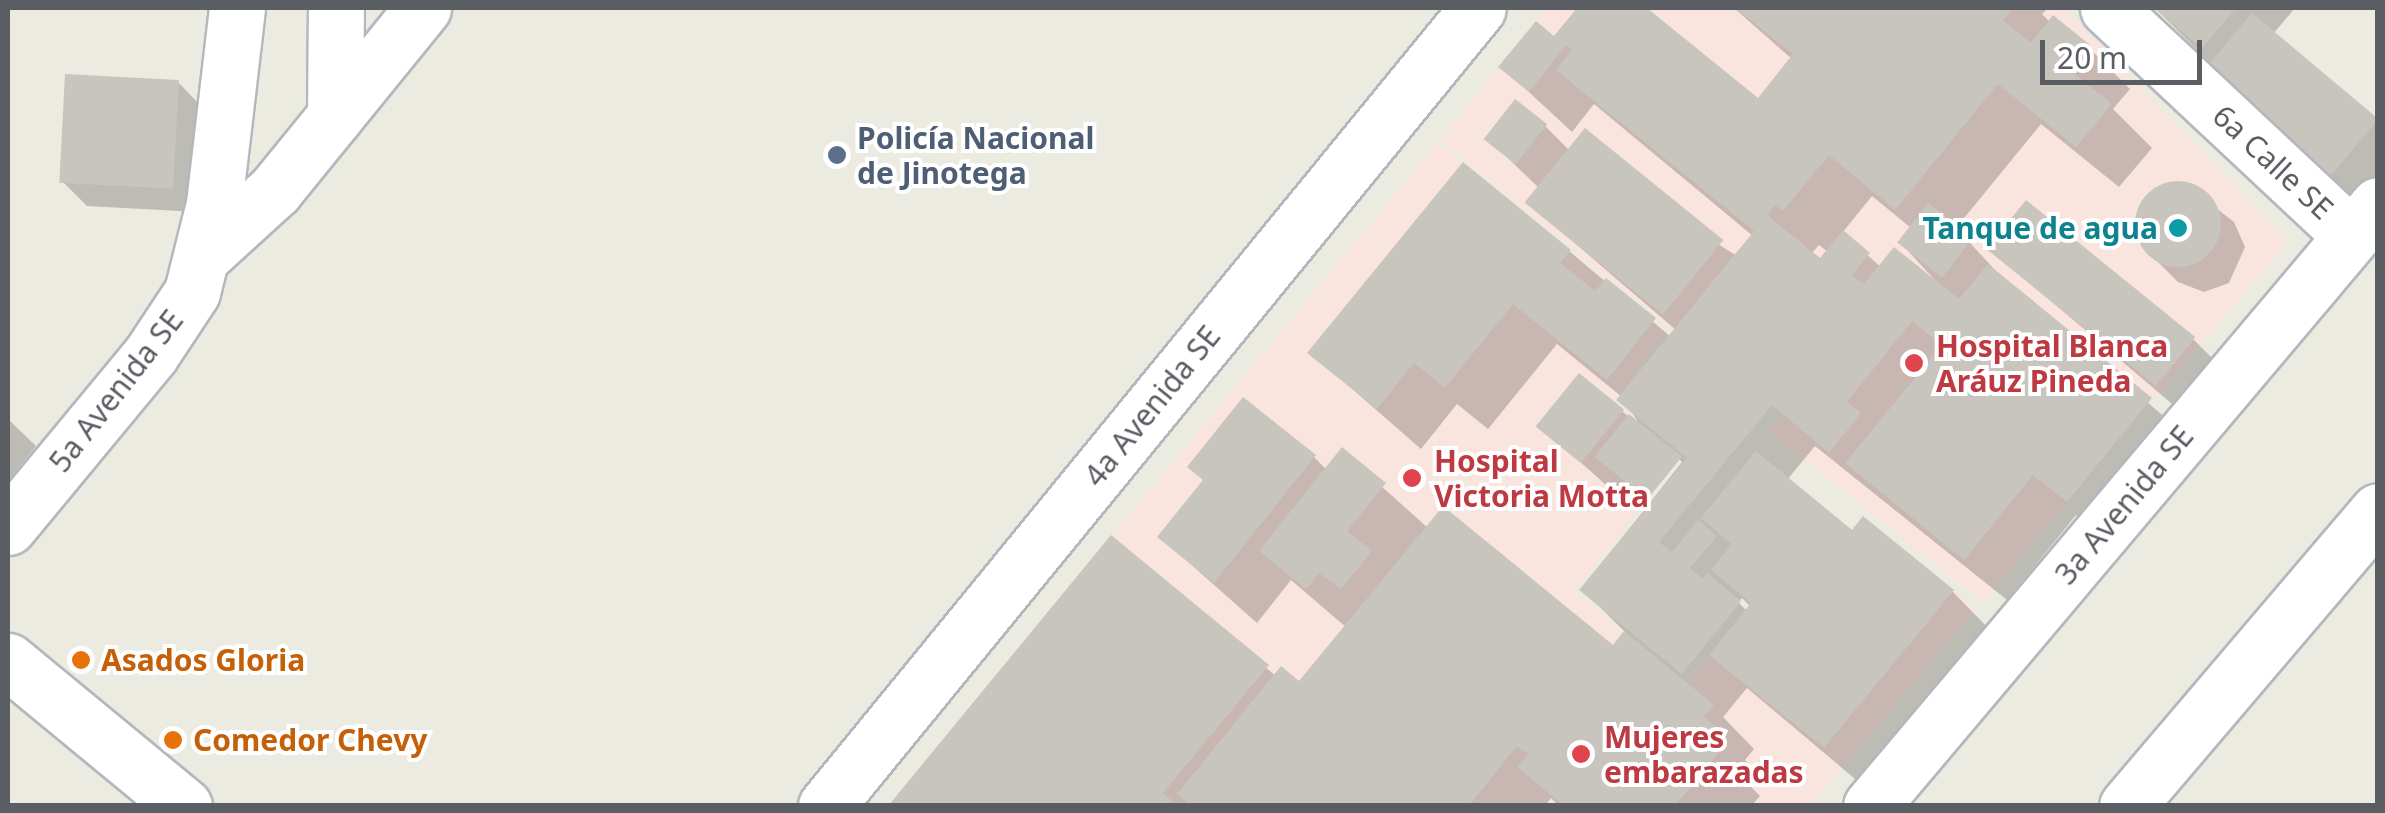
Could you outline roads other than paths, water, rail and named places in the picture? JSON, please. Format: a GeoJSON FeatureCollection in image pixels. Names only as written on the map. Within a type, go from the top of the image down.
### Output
{"type":"FeatureCollection","features":[{"type":"Feature","properties":{"kind":"street","name":"5a Avenida SE"},"geometry":{"type":"LineString","coordinates":[[8,527],[151,354],[192,292],[205,254],[237,8]]}},
{"type":"Feature","properties":{"kind":"street"},"geometry":{"type":"LineString","coordinates":[[335,116],[336,8]]}},
{"type":"Feature","properties":{"kind":"street"},"geometry":{"type":"LineString","coordinates":[[205,254],[232,235],[423,8]]}},
{"type":"Feature","properties":{"kind":"street","name":"4a Avenida SE"},"geometry":{"type":"LineString","coordinates":[[826,806],[1478,8]]}},
{"type":"Feature","properties":{"kind":"street","name":"6a Calle SE"},"geometry":{"type":"LineString","coordinates":[[2108,8],[2364,220]]}},
{"type":"Feature","properties":{"kind":"street","name":"3a Avenida SE"},"geometry":{"type":"LineString","coordinates":[[1871,806],[2364,220]]}},
{"type":"Feature","properties":{"kind":"street"},"geometry":{"type":"LineString","coordinates":[[2126,806],[2378,511]]}},
{"type":"Feature","properties":{"kind":"street"},"geometry":{"type":"LineString","coordinates":[[8,661],[184,806]]}},
{"type":"Feature","properties":{"kind":"place","name":"Policía Nacional de Jinotega"},"geometry":{"type":"Point","coordinates":[837,155]}},
{"type":"Feature","properties":{"kind":"place","name":"Tanque de agua"},"geometry":{"type":"Point","coordinates":[2178,228]}},
{"type":"Feature","properties":{"kind":"place","name":"Hospital Blanca Aráuz Pineda"},"geometry":{"type":"Point","coordinates":[1914,363]}},
{"type":"Feature","properties":{"kind":"place","name":"Hospital Victoria Motta"},"geometry":{"type":"Point","coordinates":[1412,478]}},
{"type":"Feature","properties":{"kind":"place","name":"Asados Gloria"},"geometry":{"type":"Point","coordinates":[81,660]}},
{"type":"Feature","properties":{"kind":"place","name":"Comedor Chevy"},"geometry":{"type":"Point","coordinates":[173,740]}},
{"type":"Feature","properties":{"kind":"place","name":"Mujeres embarazadas"},"geometry":{"type":"Point","coordinates":[1581,754]}}]}
